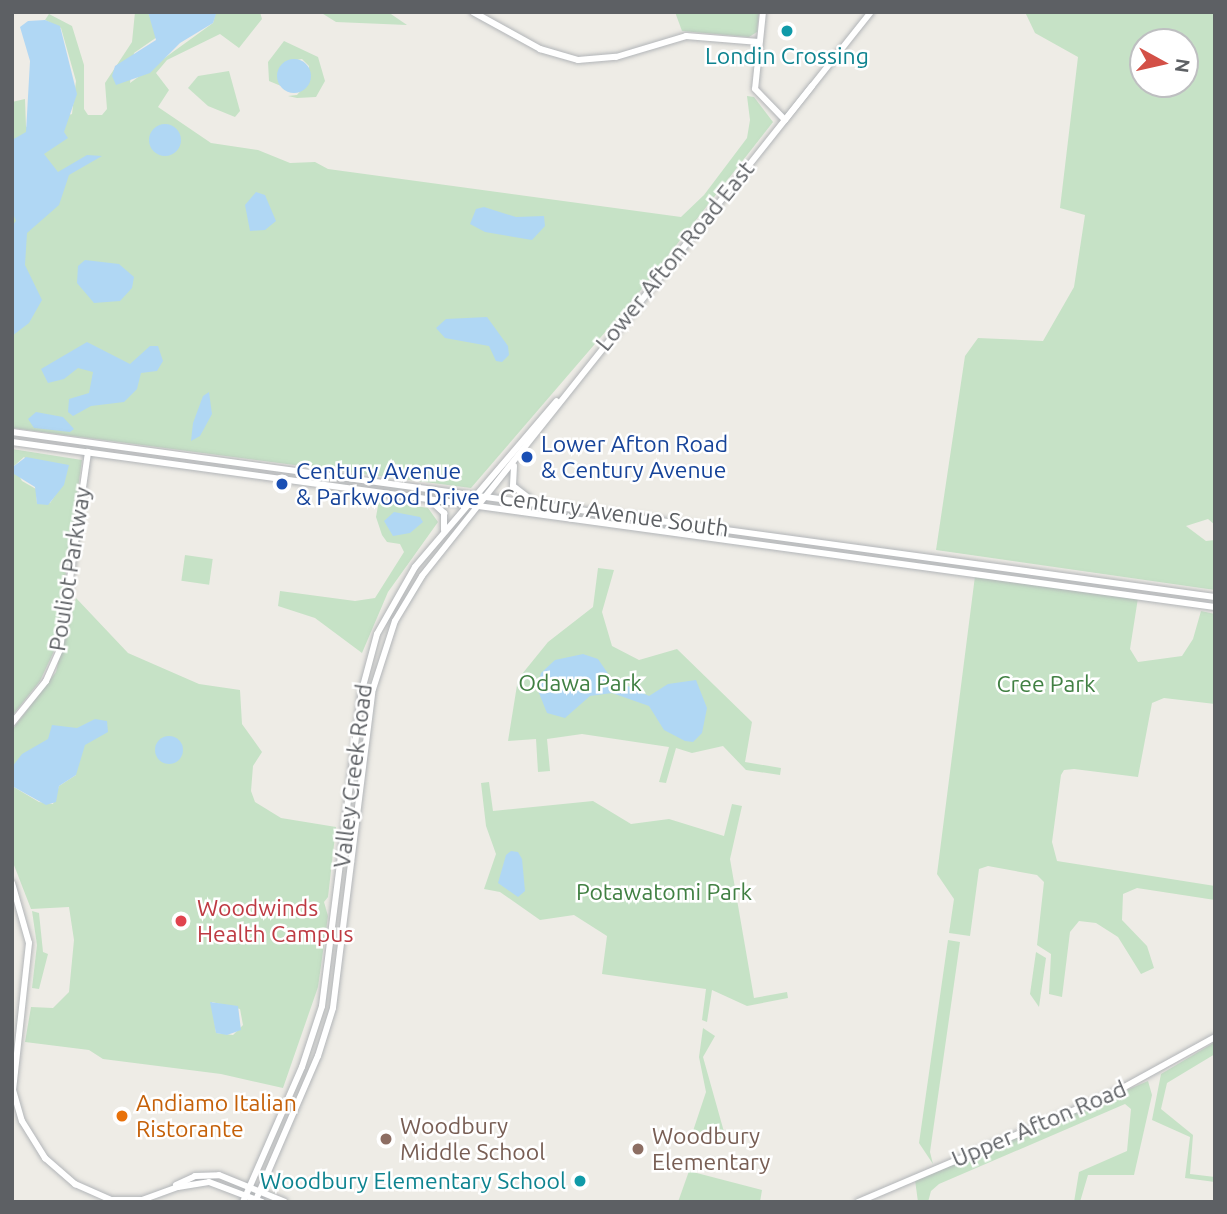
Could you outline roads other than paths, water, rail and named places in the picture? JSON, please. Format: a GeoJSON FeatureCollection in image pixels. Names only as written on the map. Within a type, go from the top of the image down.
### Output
{"type":"FeatureCollection","features":[{"type":"Feature","properties":{"kind":"main road"},"geometry":{"type":"LineString","coordinates":[[473,12],[540,49],[575,59],[616,57],[685,36],[759,42]]}},
{"type":"Feature","properties":{"kind":"main road"},"geometry":{"type":"LineString","coordinates":[[763,12],[756,91],[785,120]]}},
{"type":"Feature","properties":{"kind":"main road","name":"Lower Afton Road East"},"geometry":{"type":"LineString","coordinates":[[489,496],[566,393],[871,12]]}},
{"type":"Feature","properties":{"kind":"main road","name":"Lower Afton Road East"},"geometry":{"type":"LineString","coordinates":[[475,494],[566,393]]}},
{"type":"Feature","properties":{"kind":"main road","name":"Century Avenue South"},"geometry":{"type":"LineString","coordinates":[[12,432],[1215,597]]}},
{"type":"Feature","properties":{"kind":"main road","name":"Century Avenue South"},"geometry":{"type":"LineString","coordinates":[[12,442],[1215,607]]}},
{"type":"Feature","properties":{"kind":"main road","name":"Pouliot Parkway"},"geometry":{"type":"LineString","coordinates":[[12,723],[46,681],[58,654],[89,443]]}},
{"type":"Feature","properties":{"kind":"main road"},"geometry":{"type":"LineString","coordinates":[[515,464],[511,477],[515,491],[541,503]]}},
{"type":"Feature","properties":{"kind":"main road","name":"Valley Creek Road"},"geometry":{"type":"LineString","coordinates":[[243,1202],[302,1067],[325,994],[368,662],[395,597],[475,494]]}},
{"type":"Feature","properties":{"kind":"main road","name":"Valley Creek Road"},"geometry":{"type":"LineString","coordinates":[[258,1201],[318,1056],[337,988],[381,657],[411,592],[489,496]]}},
{"type":"Feature","properties":{"kind":"main road"},"geometry":{"type":"LineString","coordinates":[[428,498],[445,515],[442,534]]}},
{"type":"Feature","properties":{"kind":"main road"},"geometry":{"type":"LineString","coordinates":[[12,883],[29,939],[13,1079],[25,1128],[54,1167],[97,1196],[133,1201],[209,1182],[247,1194],[258,1201]]}},
{"type":"Feature","properties":{"kind":"main road","name":"Upper Afton Road"},"geometry":{"type":"LineString","coordinates":[[858,1202],[1110,1095],[1215,1037]]}},
{"type":"Feature","properties":{"kind":"main road"},"geometry":{"type":"LineString","coordinates":[[170,1190],[188,1178],[207,1174],[250,1186],[285,1202]]}},
{"type":"Feature","properties":{"kind":"water"},"geometry":{"type":"Polygon","coordinates":[[[148,12],[216,14],[213,23],[180,43],[150,73],[116,85],[112,76],[115,66],[156,40],[148,12]]]}},
{"type":"Feature","properties":{"kind":"water"},"geometry":{"type":"Polygon","coordinates":[[[45,20],[60,26],[77,94],[64,132],[68,138],[44,154],[58,172],[87,155],[102,156],[69,175],[59,205],[27,233],[25,265],[42,300],[29,323],[12,336],[12,226],[16,221],[12,211],[12,140],[26,132],[30,61],[20,27],[28,21],[45,20]]]}},
{"type":"Feature","properties":{"kind":"water"},"geometry":{"type":"Polygon","coordinates":[[[294,59],[306,64],[311,76],[306,88],[294,93],[282,88],[277,76],[282,64],[294,59]]]}},
{"type":"Feature","properties":{"kind":"water"},"geometry":{"type":"Polygon","coordinates":[[[165,124],[176,129],[181,140],[176,151],[165,156],[154,151],[149,140],[154,129],[165,124]]]}},
{"type":"Feature","properties":{"kind":"water"},"geometry":{"type":"Polygon","coordinates":[[[256,192],[265,195],[276,221],[265,230],[250,231],[245,205],[256,192]]]}},
{"type":"Feature","properties":{"kind":"water"},"geometry":{"type":"Polygon","coordinates":[[[484,207],[516,217],[544,216],[545,226],[532,240],[485,232],[470,224],[476,209],[484,207]]]}},
{"type":"Feature","properties":{"kind":"water"},"geometry":{"type":"Polygon","coordinates":[[[85,260],[119,264],[134,277],[132,288],[120,301],[94,303],[77,283],[78,266],[85,260]]]}},
{"type":"Feature","properties":{"kind":"water"},"geometry":{"type":"Polygon","coordinates":[[[487,317],[508,346],[509,355],[502,362],[496,361],[489,346],[445,338],[436,328],[446,319],[487,317]]]}},
{"type":"Feature","properties":{"kind":"water"},"geometry":{"type":"Polygon","coordinates":[[[87,342],[130,364],[150,346],[158,346],[163,361],[157,371],[141,373],[137,389],[124,402],[91,406],[73,416],[68,412],[69,399],[89,393],[93,372],[78,368],[64,379],[48,383],[41,369],[87,342]]]}},
{"type":"Feature","properties":{"kind":"water"},"geometry":{"type":"Polygon","coordinates":[[[209,392],[212,414],[200,436],[191,441],[193,423],[203,396],[209,392]]]}},
{"type":"Feature","properties":{"kind":"water"},"geometry":{"type":"Polygon","coordinates":[[[36,412],[63,417],[74,429],[70,432],[34,428],[28,419],[36,412]]]}},
{"type":"Feature","properties":{"kind":"water"},"geometry":{"type":"Polygon","coordinates":[[[26,457],[69,465],[64,485],[48,505],[37,504],[35,487],[14,474],[14,466],[26,457]]]}},
{"type":"Feature","properties":{"kind":"water"},"geometry":{"type":"Polygon","coordinates":[[[394,512],[420,517],[423,522],[410,533],[393,536],[384,521],[394,512]]]}},
{"type":"Feature","properties":{"kind":"water"},"geometry":{"type":"Polygon","coordinates":[[[583,654],[598,659],[611,678],[649,696],[668,684],[696,680],[707,708],[702,733],[693,742],[685,741],[664,730],[649,706],[612,693],[590,696],[565,718],[547,713],[537,688],[541,673],[555,660],[583,654]]]}},
{"type":"Feature","properties":{"kind":"water"},"geometry":{"type":"Polygon","coordinates":[[[95,719],[107,721],[108,732],[85,745],[76,775],[59,786],[56,802],[46,805],[12,786],[12,767],[22,754],[48,739],[52,725],[77,728],[95,719]]]}},
{"type":"Feature","properties":{"kind":"water"},"geometry":{"type":"Polygon","coordinates":[[[169,736],[179,740],[183,750],[179,760],[169,764],[159,760],[155,750],[159,740],[169,736]]]}},
{"type":"Feature","properties":{"kind":"water"},"geometry":{"type":"Polygon","coordinates":[[[511,851],[518,852],[522,859],[525,891],[518,897],[498,883],[506,855],[511,851]]]}},
{"type":"Feature","properties":{"kind":"water"},"geometry":{"type":"Polygon","coordinates":[[[210,1002],[238,1006],[241,1030],[227,1035],[216,1033],[210,1002]]]}},
{"type":"Feature","properties":{"kind":"place","name":"Londin Crossing"},"geometry":{"type":"Point","coordinates":[787,31]}},
{"type":"Feature","properties":{"kind":"place","name":"Lower Afton Road & Century Avenue"},"geometry":{"type":"Point","coordinates":[527,457]}},
{"type":"Feature","properties":{"kind":"place","name":"Century Avenue & Parkwood Drive"},"geometry":{"type":"Point","coordinates":[282,484]}},
{"type":"Feature","properties":{"kind":"place","name":"Woodwinds Health Campus"},"geometry":{"type":"Point","coordinates":[181,921]}},
{"type":"Feature","properties":{"kind":"place","name":"Andiamo Italian Ristorante"},"geometry":{"type":"Point","coordinates":[122,1116]}},
{"type":"Feature","properties":{"kind":"place","name":"Woodbury Middle School"},"geometry":{"type":"Point","coordinates":[386,1139]}},
{"type":"Feature","properties":{"kind":"place","name":"Woodbury Elementary"},"geometry":{"type":"Point","coordinates":[638,1149]}},
{"type":"Feature","properties":{"kind":"place","name":"Woodbury Elementary School"},"geometry":{"type":"Point","coordinates":[580,1181]}},
{"type":"Feature","properties":{"kind":"park label","name":"Odawa Park"},"geometry":{"type":"Point","coordinates":[580,683]}},
{"type":"Feature","properties":{"kind":"park label","name":"Cree Park"},"geometry":{"type":"Point","coordinates":[1046,684]}},
{"type":"Feature","properties":{"kind":"park label","name":"Potawatomi Park"},"geometry":{"type":"Point","coordinates":[664,892]}}]}
